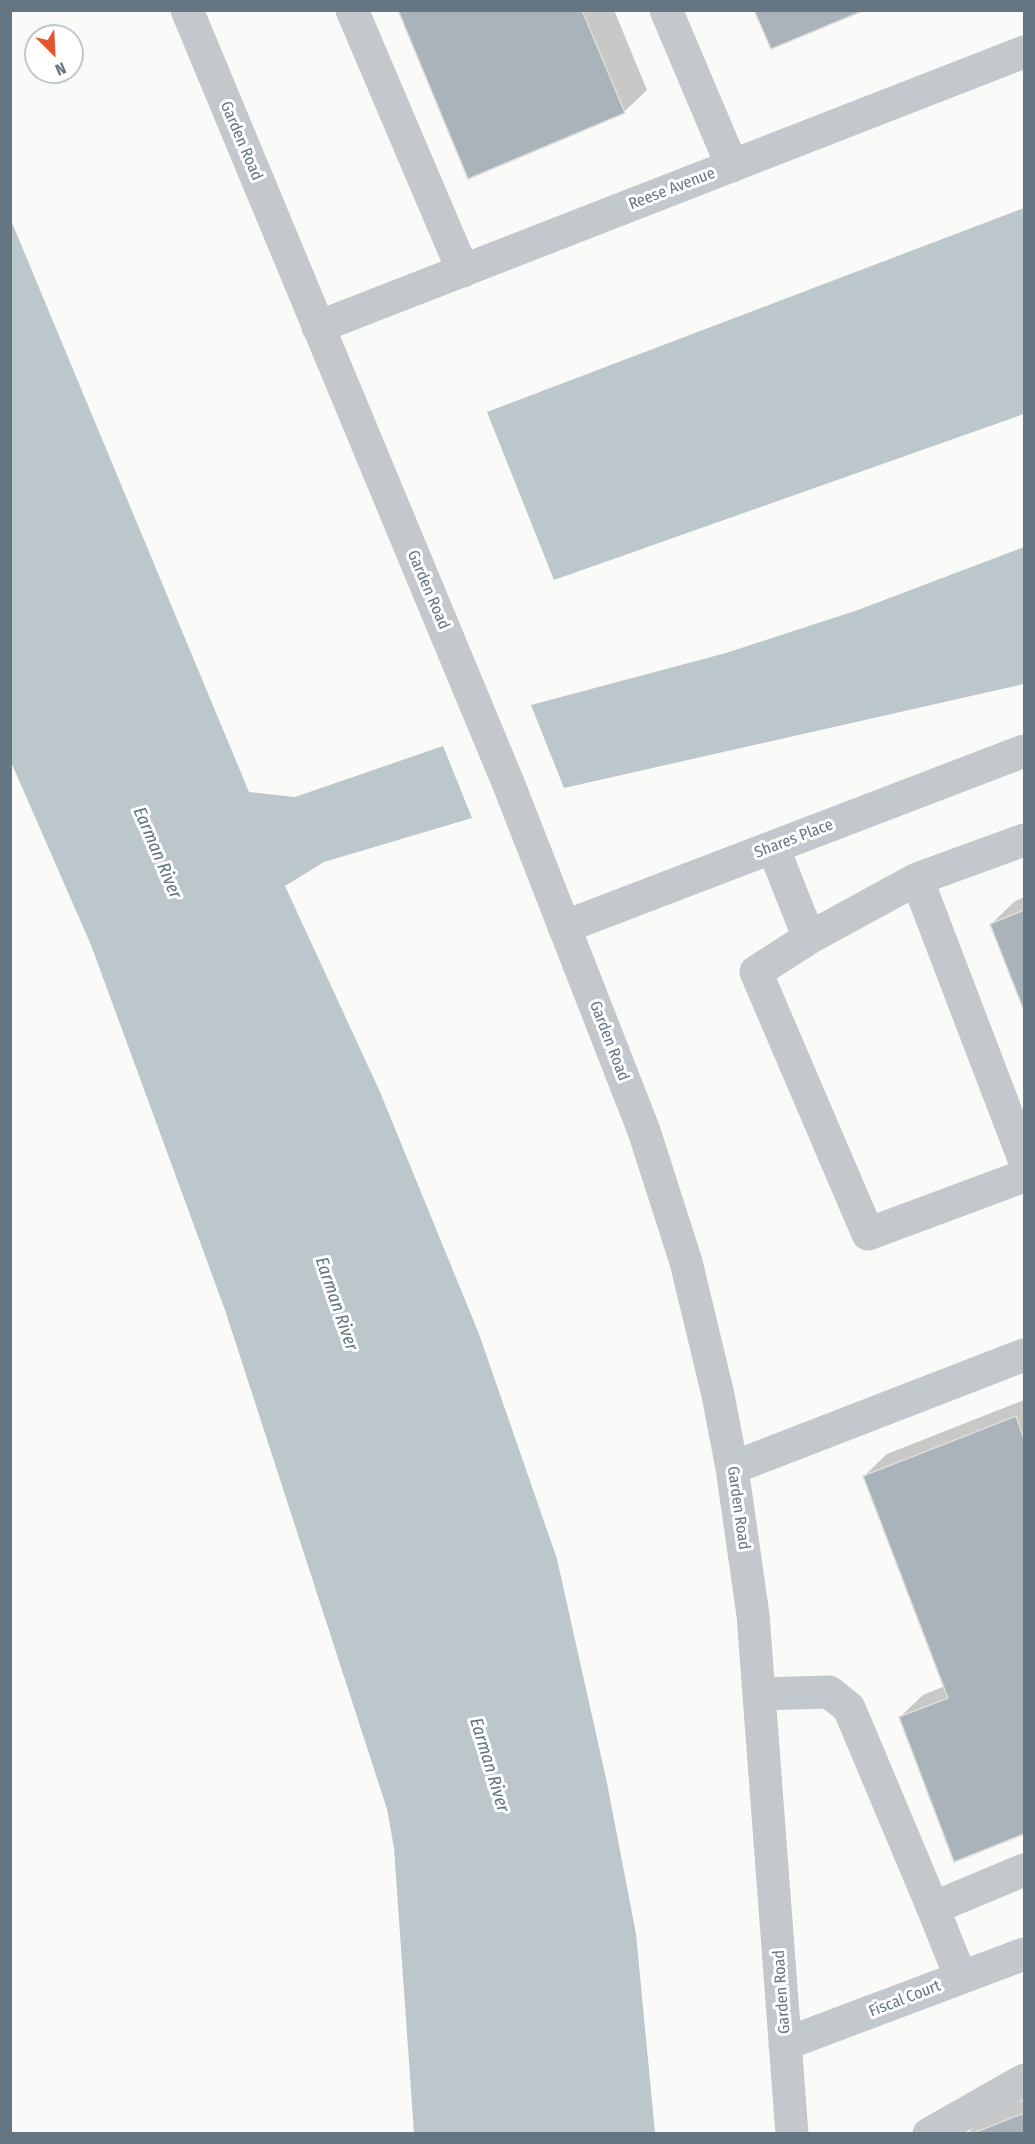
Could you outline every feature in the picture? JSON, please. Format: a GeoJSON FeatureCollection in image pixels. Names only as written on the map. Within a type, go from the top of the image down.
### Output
{"type":"FeatureCollection","features":[{"type":"Feature","properties":{"kind":"street","name":"Garden Road"},"geometry":{"type":"LineString","coordinates":[[187,10],[509,785],[644,1131],[686,1262],[718,1395],[732,1467],[753,1615],[792,2133]]}},
{"type":"Feature","properties":{"kind":"street"},"geometry":{"type":"LineString","coordinates":[[352,10],[463,271]]}},
{"type":"Feature","properties":{"kind":"street"},"geometry":{"type":"LineString","coordinates":[[666,10],[732,166]]}},
{"type":"Feature","properties":{"kind":"street","name":"Reese Avenue"},"geometry":{"type":"LineString","coordinates":[[318,327],[1024,52]]}},
{"type":"Feature","properties":{"kind":"street","name":"Shares Place"},"geometry":{"type":"LineString","coordinates":[[564,927],[1024,751]]}},
{"type":"Feature","properties":{"kind":"street"},"geometry":{"type":"LineString","coordinates":[[1024,840],[917,879],[809,938],[756,972],[868,1234],[1024,1176]]}},
{"type":"Feature","properties":{"kind":"street"},"geometry":{"type":"LineString","coordinates":[[773,847],[809,938]]}},
{"type":"Feature","properties":{"kind":"street"},"geometry":{"type":"LineString","coordinates":[[917,879],[1024,1159]]}},
{"type":"Feature","properties":{"kind":"street"},"geometry":{"type":"LineString","coordinates":[[732,1467],[1023,1360]]}},
{"type":"Feature","properties":{"kind":"street"},"geometry":{"type":"LineString","coordinates":[[759,1694],[830,1692],[849,1708],[961,1978]]}},
{"type":"Feature","properties":{"kind":"street"},"geometry":{"type":"LineString","coordinates":[[933,1908],[1024,1870]]}},
{"type":"Feature","properties":{"kind":"street","name":"Fiscal Court"},"geometry":{"type":"LineString","coordinates":[[786,2044],[1024,1954]]}},
{"type":"Feature","properties":{"kind":"street"},"geometry":{"type":"LineString","coordinates":[[929,2133],[1024,2080]]}},
{"type":"Feature","properties":{"kind":"water"},"geometry":{"type":"Polygon","coordinates":[[[1024,208],[1024,414],[554,580],[487,412],[1024,208]]]}},
{"type":"Feature","properties":{"kind":"water","name":"Earman River"},"geometry":{"type":"Polygon","coordinates":[[[10,218],[249,792],[295,797],[443,746],[472,818],[324,862],[285,886],[380,1092],[479,1334],[557,1559],[607,1783],[636,1934],[655,2133],[414,2133],[394,1848],[387,1809],[225,1310],[91,945],[11,762],[10,218]]]}},
{"type":"Feature","properties":{"kind":"water"},"geometry":{"type":"Polygon","coordinates":[[[1024,547],[1024,684],[564,788],[531,705],[726,653],[858,610],[1024,547]]]}},
{"type":"Feature","properties":{"kind":"building"},"geometry":{"type":"Polygon","coordinates":[[[398,10],[582,10],[625,113],[468,179],[398,10]]]}},
{"type":"Feature","properties":{"kind":"building"},"geometry":{"type":"Polygon","coordinates":[[[754,10],[865,10],[771,49],[754,10]]]}},
{"type":"Feature","properties":{"kind":"building"},"geometry":{"type":"Polygon","coordinates":[[[1024,910],[1024,1011],[990,924],[1024,910]]]}},
{"type":"Feature","properties":{"kind":"building"},"geometry":{"type":"Polygon","coordinates":[[[1016,1416],[1024,1439],[1024,1834],[954,1862],[899,1717],[948,1698],[863,1476],[1016,1416]]]}},
{"type":"Feature","properties":{"kind":"building"},"geometry":{"type":"Polygon","coordinates":[[[1024,2113],[1024,2134],[971,2134],[1024,2113]]]}}]}
